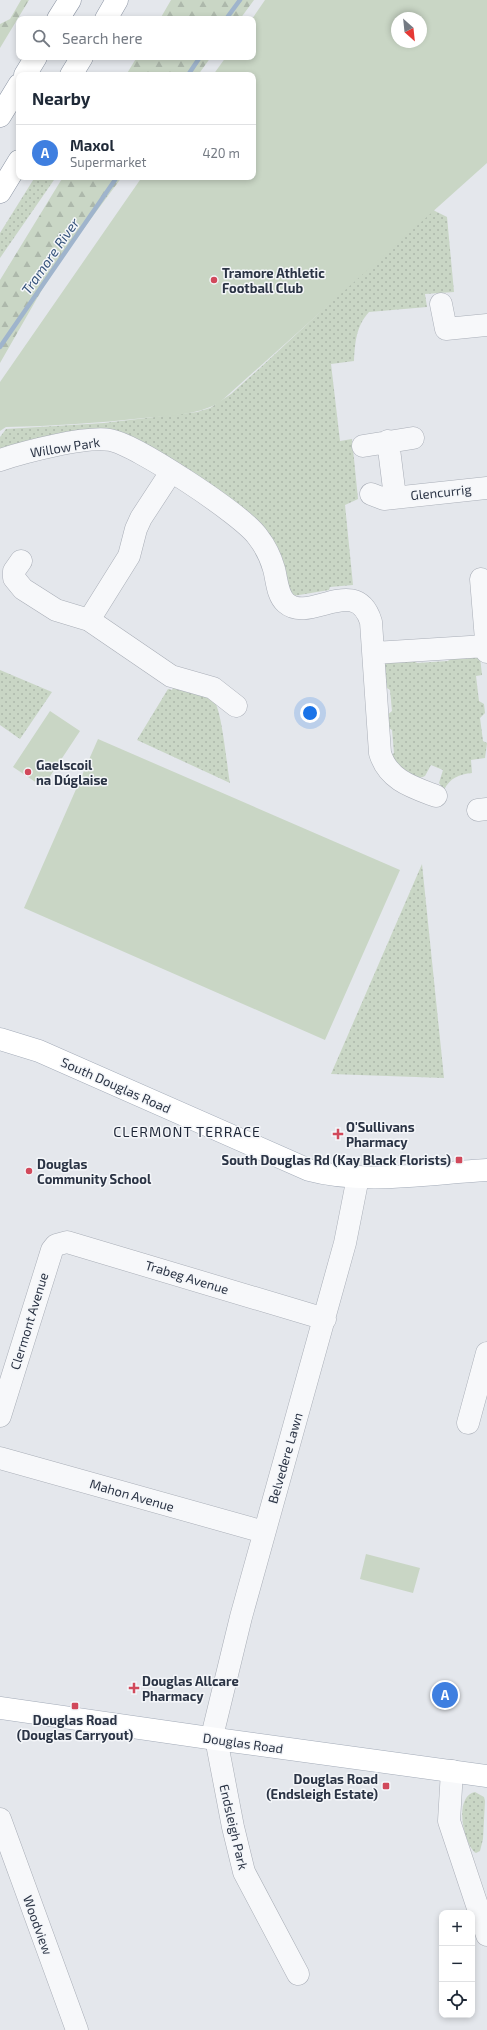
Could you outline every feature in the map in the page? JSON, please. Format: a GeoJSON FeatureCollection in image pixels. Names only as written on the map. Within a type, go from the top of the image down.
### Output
{"type":"FeatureCollection","features":[{"type":"Feature","properties":{"kind":"main road"},"geometry":{"type":"LineString","coordinates":[[60,16],[70,0]]}},
{"type":"Feature","properties":{"kind":"main road"},"geometry":{"type":"LineString","coordinates":[[108,16],[117,0]]}},
{"type":"Feature","properties":{"kind":"main road"},"geometry":{"type":"LineString","coordinates":[[27,72],[34,60]]}},
{"type":"Feature","properties":{"kind":"main road"},"geometry":{"type":"LineString","coordinates":[[73,72],[80,60]]}},
{"type":"Feature","properties":{"kind":"main road"},"geometry":{"type":"LineString","coordinates":[[0,116],[16,90]]}},
{"type":"Feature","properties":{"kind":"main road"},"geometry":{"type":"LineString","coordinates":[[1,191],[16,166]]}},
{"type":"Feature","properties":{"kind":"main road","name":"South Douglas Road"},"geometry":{"type":"LineString","coordinates":[[0,1039],[39,1051],[298,1166],[328,1175],[358,1177],[487,1170]]}},
{"type":"Feature","properties":{"kind":"main road","name":"Douglas Road"},"geometry":{"type":"LineString","coordinates":[[0,1708],[487,1776]]}},
{"type":"Feature","properties":{"kind":"street"},"geometry":{"type":"LineString","coordinates":[[441,304],[446,329],[487,325]]}},
{"type":"Feature","properties":{"kind":"street"},"geometry":{"type":"LineString","coordinates":[[363,446],[413,438]]}},
{"type":"Feature","properties":{"kind":"street","name":"Willow Park"},"geometry":{"type":"LineString","coordinates":[[0,460],[59,445],[95,440],[110,440],[135,449],[171,472],[252,530],[269,556],[280,596],[285,602],[297,608],[342,601],[358,601],[365,606],[369,614],[374,653]]}},
{"type":"Feature","properties":{"kind":"street","name":"Glencurrig"},"geometry":{"type":"LineString","coordinates":[[388,441],[395,497]]}},
{"type":"Feature","properties":{"kind":"street"},"geometry":{"type":"LineString","coordinates":[[89,620],[130,556],[136,529],[141,518],[171,472]]}},
{"type":"Feature","properties":{"kind":"street","name":"Glencurrig"},"geometry":{"type":"LineString","coordinates":[[371,494],[384,499],[487,488]]}},
{"type":"Feature","properties":{"kind":"street"},"geometry":{"type":"LineString","coordinates":[[21,561],[14,571],[14,578],[23,589],[56,610],[89,620],[171,676],[213,688],[236,706]]}},
{"type":"Feature","properties":{"kind":"street"},"geometry":{"type":"LineString","coordinates":[[436,796],[405,784],[395,777],[383,761],[380,753],[374,653],[487,649],[481,579]]}},
{"type":"Feature","properties":{"kind":"street","name":"Belvedere Lawn"},"geometry":{"type":"LineString","coordinates":[[216,1739],[214,1728],[241,1616],[325,1319],[345,1243],[358,1177]]}},
{"type":"Feature","properties":{"kind":"street","name":"Trabeg Avenue"},"geometry":{"type":"LineString","coordinates":[[52,1250],[56,1245],[67,1242],[325,1319]]}},
{"type":"Feature","properties":{"kind":"street","name":"Clermont Avenue"},"geometry":{"type":"LineString","coordinates":[[0,1416],[52,1250]]}},
{"type":"Feature","properties":{"kind":"street"},"geometry":{"type":"LineString","coordinates":[[468,1423],[484,1376],[487,1353]]}},
{"type":"Feature","properties":{"kind":"street","name":"Mahon Avenue"},"geometry":{"type":"LineString","coordinates":[[0,1458],[264,1532]]}},
{"type":"Feature","properties":{"kind":"street","name":"Endsleigh Park"},"geometry":{"type":"LineString","coordinates":[[216,1739],[244,1872],[298,1974]]}},
{"type":"Feature","properties":{"kind":"street"},"geometry":{"type":"LineString","coordinates":[[452,1772],[449,1821],[487,1935]]}},
{"type":"Feature","properties":{"kind":"street","name":"Woodview"},"geometry":{"type":"LineString","coordinates":[[0,1820],[77,2030]]}},
{"type":"Feature","properties":{"kind":"green space"},"geometry":{"type":"Polygon","coordinates":[[[21,0],[29,0],[19,16],[16,16],[16,22],[0,48],[0,24],[10,19],[21,0]]]}},
{"type":"Feature","properties":{"kind":"green space"},"geometry":{"type":"Polygon","coordinates":[[[171,0],[254,0],[242,16],[162,16],[171,0]]]}},
{"type":"Feature","properties":{"kind":"green space","name":"Tramore Athletic Football Club"},"geometry":{"type":"Polygon","coordinates":[[[265,0],[487,0],[487,163],[219,403],[201,410],[173,416],[75,424],[6,427],[0,431],[0,382],[140,180],[256,180],[256,72],[215,72],[224,60],[256,60],[256,16],[254,16],[265,0]]]}},
{"type":"Feature","properties":{"kind":"green space"},"geometry":{"type":"Polygon","coordinates":[[[135,60],[209,60],[200,72],[128,72],[135,60]]]}},
{"type":"Feature","properties":{"kind":"green space"},"geometry":{"type":"Polygon","coordinates":[[[33,180],[54,180],[0,258],[0,233],[33,180]]]}},
{"type":"Feature","properties":{"kind":"green space"},"geometry":{"type":"Polygon","coordinates":[[[61,180],[120,180],[55,267],[0,363],[0,280],[61,180]]]}},
{"type":"Feature","properties":{"kind":"green space"},"geometry":{"type":"Polygon","coordinates":[[[431,209],[447,217],[454,292],[425,294],[427,307],[369,312],[361,323],[359,329],[354,361],[331,364],[340,441],[352,439],[358,499],[345,505],[353,585],[330,587],[329,590],[293,596],[238,507],[150,446],[122,433],[0,450],[0,437],[6,429],[104,423],[197,412],[210,408],[231,394],[260,368],[431,209]]]}},
{"type":"Feature","properties":{"kind":"green space"},"geometry":{"type":"Polygon","coordinates":[[[454,655],[480,657],[482,675],[476,676],[479,701],[484,704],[485,713],[480,718],[483,741],[487,743],[485,758],[471,760],[472,773],[455,777],[449,782],[444,790],[439,783],[443,770],[431,765],[425,776],[420,778],[415,777],[406,772],[389,757],[394,753],[392,730],[387,727],[386,716],[392,711],[390,690],[384,686],[383,668],[386,661],[412,658],[417,663],[448,661],[454,655]]]}},
{"type":"Feature","properties":{"kind":"green space"},"geometry":{"type":"Polygon","coordinates":[[[0,670],[52,692],[20,739],[0,725],[0,670]]]}},
{"type":"Feature","properties":{"kind":"green space"},"geometry":{"type":"Polygon","coordinates":[[[174,686],[190,689],[205,695],[214,701],[217,706],[222,727],[230,783],[137,740],[168,689],[172,690],[174,686]]]}},
{"type":"Feature","properties":{"kind":"green space"},"geometry":{"type":"Polygon","coordinates":[[[50,711],[80,731],[43,787],[13,767],[50,711]]]}},
{"type":"Feature","properties":{"kind":"green space"},"geometry":{"type":"Polygon","coordinates":[[[98,739],[400,870],[325,1040],[24,908],[98,739]]]}},
{"type":"Feature","properties":{"kind":"green space"},"geometry":{"type":"Polygon","coordinates":[[[422,864],[444,1078],[331,1074],[422,864]]]}},
{"type":"Feature","properties":{"kind":"green space"},"geometry":{"type":"Polygon","coordinates":[[[366,1554],[420,1568],[413,1593],[360,1579],[366,1554]]]}},
{"type":"Feature","properties":{"kind":"green space"},"geometry":{"type":"Polygon","coordinates":[[[475,1792],[484,1797],[485,1801],[483,1839],[480,1851],[476,1853],[468,1842],[462,1812],[464,1803],[468,1796],[475,1792]]]}},
{"type":"Feature","properties":{"kind":"waterway","name":"Tramore River"},"geometry":{"type":"LineString","coordinates":[[228,16],[240,0]]}},
{"type":"Feature","properties":{"kind":"waterway","name":"Tramore River"},"geometry":{"type":"LineString","coordinates":[[190,72],[198,60]]}},
{"type":"Feature","properties":{"kind":"waterway","name":"Tramore River"},"geometry":{"type":"LineString","coordinates":[[0,347],[115,180]]}},
{"type":"Feature","properties":{"kind":"place","name":"Tramore Athletic Football Club"},"geometry":{"type":"Point","coordinates":[214,280]}},
{"type":"Feature","properties":{"kind":"place","name":"Gaelscoil na Dúglaise"},"geometry":{"type":"Point","coordinates":[28,772]}},
{"type":"Feature","properties":{"kind":"place","name":"O'Sullivans Pharmacy"},"geometry":{"type":"Point","coordinates":[338,1134]}},
{"type":"Feature","properties":{"kind":"place","name":"South Douglas Rd (Kay Black Florists)"},"geometry":{"type":"Point","coordinates":[459,1160]}},
{"type":"Feature","properties":{"kind":"place","name":"Douglas Community School"},"geometry":{"type":"Point","coordinates":[29,1171]}},
{"type":"Feature","properties":{"kind":"place","name":"Douglas Allcare Pharmacy"},"geometry":{"type":"Point","coordinates":[134,1688]}},
{"type":"Feature","properties":{"kind":"place","name":"Maxol"},"geometry":{"type":"Point","coordinates":[445,1695]}},
{"type":"Feature","properties":{"kind":"place","name":"Douglas Road (Douglas Carryout)"},"geometry":{"type":"Point","coordinates":[75,1706]}},
{"type":"Feature","properties":{"kind":"place","name":"Douglas Road (Endsleigh Estate)"},"geometry":{"type":"Point","coordinates":[386,1786]}},
{"type":"Feature","properties":{"kind":"district","name":"CLERMONT TERRACE"},"geometry":{"type":"Point","coordinates":[187,1131]}}]}
